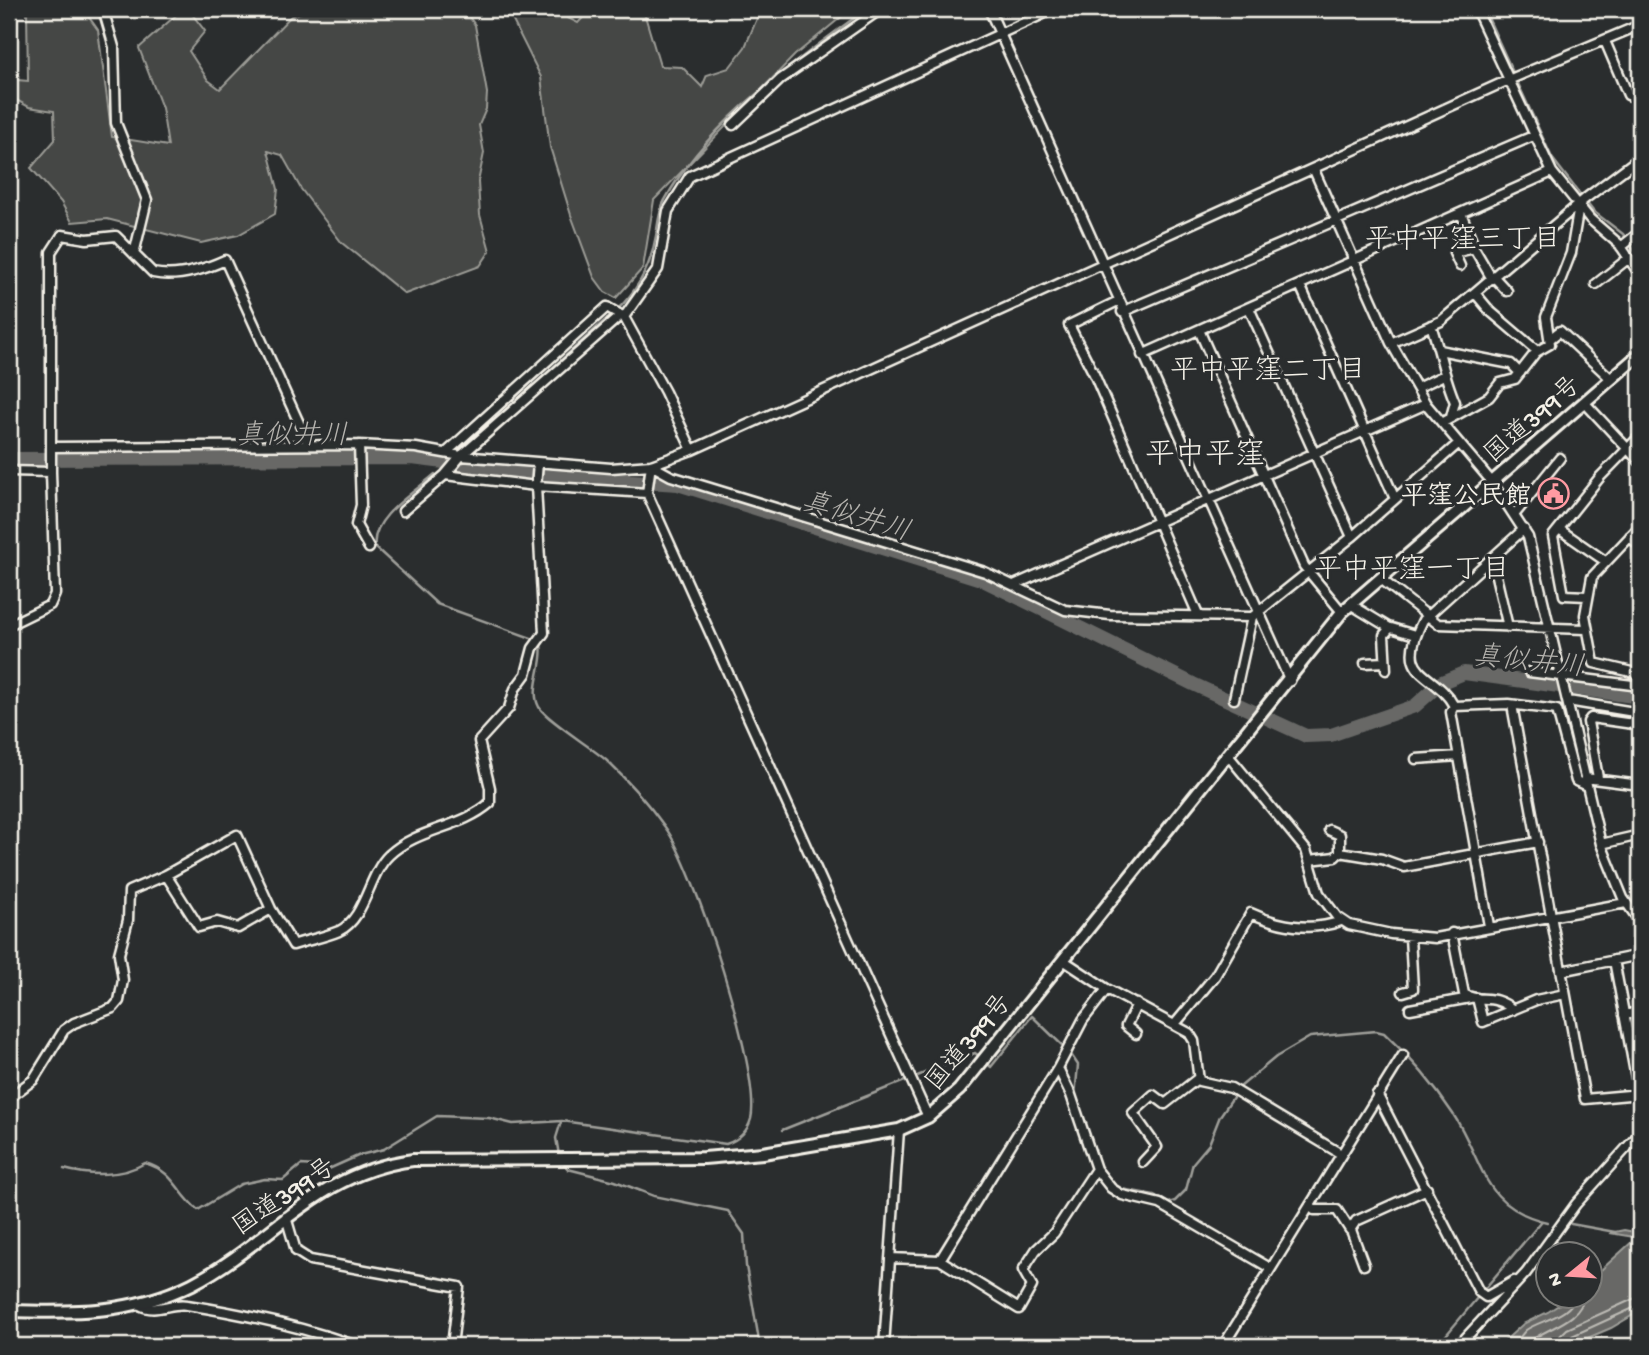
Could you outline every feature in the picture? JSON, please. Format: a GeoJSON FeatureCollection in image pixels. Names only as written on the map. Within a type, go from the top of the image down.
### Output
{"type":"FeatureCollection","features":[{"type":"Feature","properties":{"kind":"highway","name":"国道399号"},"geometry":{"type":"LineString","coordinates":[[9,1313],[83,1313],[140,1306],[194,1283],[337,1183],[388,1163],[414,1160],[704,1158],[763,1153],[899,1130],[928,1117],[959,1090],[1227,754],[1280,694],[1346,608],[1640,354]]}},
{"type":"Feature","properties":{"kind":"street"},"geometry":{"type":"LineString","coordinates":[[103,9],[114,47],[116,123],[147,200],[134,254]]}},
{"type":"Feature","properties":{"kind":"street"},"geometry":{"type":"LineString","coordinates":[[733,125],[781,79],[881,9]]}},
{"type":"Feature","properties":{"kind":"street"},"geometry":{"type":"LineString","coordinates":[[989,9],[1256,616],[1290,681]]}},
{"type":"Feature","properties":{"kind":"street"},"geometry":{"type":"LineString","coordinates":[[403,511],[621,315],[658,269],[668,211],[693,172],[1054,9]]}},
{"type":"Feature","properties":{"kind":"street"},"geometry":{"type":"LineString","coordinates":[[1476,9],[1513,78],[1533,136],[1552,172],[1580,206],[1621,247],[1640,275]]}},
{"type":"Feature","properties":{"kind":"street"},"geometry":{"type":"LineString","coordinates":[[51,449],[309,445],[449,451],[460,457],[538,465],[650,467],[1513,78],[1640,26]]}},
{"type":"Feature","properties":{"kind":"street"},"geometry":{"type":"LineString","coordinates":[[1605,41],[1629,95],[1634,97],[1640,94]]}},
{"type":"Feature","properties":{"kind":"street"},"geometry":{"type":"LineString","coordinates":[[1122,312],[1533,136]]}},
{"type":"Feature","properties":{"kind":"street"},"geometry":{"type":"LineString","coordinates":[[1391,343],[1431,325],[1475,293],[1580,206],[1586,198],[1634,162],[1640,162]]}},
{"type":"Feature","properties":{"kind":"street"},"geometry":{"type":"LineString","coordinates":[[1314,170],[1391,343],[1426,404],[1492,482],[1524,529],[1601,844],[1626,903],[1640,922]]}},
{"type":"Feature","properties":{"kind":"street"},"geometry":{"type":"LineString","coordinates":[[1142,355],[1552,172]]}},
{"type":"Feature","properties":{"kind":"street"},"geometry":{"type":"LineString","coordinates":[[1442,423],[1489,397],[1500,383],[1513,380],[1537,351],[1548,347],[1551,338],[1546,317],[1571,253],[1580,206]]}},
{"type":"Feature","properties":{"kind":"street"},"geometry":{"type":"LineString","coordinates":[[1461,213],[1472,240],[1471,247],[1493,278],[1507,291]]}},
{"type":"Feature","properties":{"kind":"street"},"geometry":{"type":"LineString","coordinates":[[1621,247],[1640,232]]}},
{"type":"Feature","properties":{"kind":"street"},"geometry":{"type":"LineString","coordinates":[[9,625],[50,605],[55,594],[51,470],[51,252],[62,235],[87,239],[116,236],[153,273],[160,275],[201,271],[225,260],[309,445]]}},
{"type":"Feature","properties":{"kind":"street"},"geometry":{"type":"LineString","coordinates":[[1460,265],[1454,253],[1471,247]]}},
{"type":"Feature","properties":{"kind":"street"},"geometry":{"type":"LineString","coordinates":[[1595,284],[1629,258]]}},
{"type":"Feature","properties":{"kind":"street"},"geometry":{"type":"LineString","coordinates":[[1300,285],[1395,499]]}},
{"type":"Feature","properties":{"kind":"street"},"geometry":{"type":"LineString","coordinates":[[1475,293],[1490,311],[1537,351]]}},
{"type":"Feature","properties":{"kind":"street"},"geometry":{"type":"LineString","coordinates":[[1118,301],[1069,325],[1094,374],[1198,615]]}},
{"type":"Feature","properties":{"kind":"street"},"geometry":{"type":"LineString","coordinates":[[449,451],[607,307],[621,315],[665,392],[692,450]]}},
{"type":"Feature","properties":{"kind":"street"},"geometry":{"type":"LineString","coordinates":[[1249,308],[1352,537]]}},
{"type":"Feature","properties":{"kind":"street"},"geometry":{"type":"LineString","coordinates":[[1431,325],[1444,375],[1455,402],[1451,417]]}},
{"type":"Feature","properties":{"kind":"street"},"geometry":{"type":"LineString","coordinates":[[1199,330],[1309,573],[1346,608],[1390,628],[1416,635]]}},
{"type":"Feature","properties":{"kind":"street"},"geometry":{"type":"LineString","coordinates":[[1551,338],[1560,331],[1608,376]]}},
{"type":"Feature","properties":{"kind":"street"},"geometry":{"type":"LineString","coordinates":[[1439,350],[1511,364],[1520,373]]}},
{"type":"Feature","properties":{"kind":"street"},"geometry":{"type":"LineString","coordinates":[[1417,388],[1444,375]]}},
{"type":"Feature","properties":{"kind":"street"},"geometry":{"type":"LineString","coordinates":[[1585,403],[1640,462]]}},
{"type":"Feature","properties":{"kind":"street"},"geometry":{"type":"LineString","coordinates":[[1014,584],[1157,524],[1426,404]]}},
{"type":"Feature","properties":{"kind":"street"},"geometry":{"type":"LineString","coordinates":[[1587,596],[1564,595],[1553,536],[1640,436]]}},
{"type":"Feature","properties":{"kind":"street"},"geometry":{"type":"LineString","coordinates":[[1234,699],[1256,616],[1352,537],[1459,443]]}},
{"type":"Feature","properties":{"kind":"street"},"geometry":{"type":"LineString","coordinates":[[359,447],[361,505],[355,525],[369,548]]}},
{"type":"Feature","properties":{"kind":"street"},"geometry":{"type":"LineString","coordinates":[[1515,514],[1560,458]]}},
{"type":"Feature","properties":{"kind":"street"},"geometry":{"type":"LineString","coordinates":[[9,1098],[33,1080],[64,1030],[74,1023],[113,1008],[119,1001],[123,980],[119,954],[128,920],[127,896],[134,888],[166,875],[237,835],[271,909],[293,945],[340,931],[349,924],[376,870],[390,854],[419,835],[459,824],[489,803],[490,788],[480,741],[509,708],[515,689],[526,674],[539,641],[541,542],[536,515],[538,465]]}},
{"type":"Feature","properties":{"kind":"street"},"geometry":{"type":"LineString","coordinates":[[650,467],[647,491],[928,1117]]}},
{"type":"Feature","properties":{"kind":"street"},"geometry":{"type":"LineString","coordinates":[[650,467],[671,476],[985,572],[1065,610],[1080,613],[1256,616]]}},
{"type":"Feature","properties":{"kind":"street"},"geometry":{"type":"LineString","coordinates":[[9,471],[51,470]]}},
{"type":"Feature","properties":{"kind":"street"},"geometry":{"type":"LineString","coordinates":[[446,474],[536,484],[647,491]]}},
{"type":"Feature","properties":{"kind":"street"},"geometry":{"type":"LineString","coordinates":[[1640,526],[1592,577],[1587,596],[1586,629],[1594,663],[1640,674]]}},
{"type":"Feature","properties":{"kind":"street"},"geometry":{"type":"LineString","coordinates":[[1454,706],[1422,676],[1416,666],[1416,635],[1428,616],[1524,529]]}},
{"type":"Feature","properties":{"kind":"street"},"geometry":{"type":"LineString","coordinates":[[1559,529],[1605,561]]}},
{"type":"Feature","properties":{"kind":"street"},"geometry":{"type":"LineString","coordinates":[[1630,536],[1640,547]]}},
{"type":"Feature","properties":{"kind":"street"},"geometry":{"type":"LineString","coordinates":[[1492,559],[1508,627]]}},
{"type":"Feature","properties":{"kind":"street"},"geometry":{"type":"LineString","coordinates":[[1381,579],[1438,624],[1586,629]]}},
{"type":"Feature","properties":{"kind":"street"},"geometry":{"type":"LineString","coordinates":[[1365,663],[1385,666],[1384,635],[1390,628]]}},
{"type":"Feature","properties":{"kind":"street"},"geometry":{"type":"LineString","coordinates":[[1529,672],[1640,686]]}},
{"type":"Feature","properties":{"kind":"street"},"geometry":{"type":"LineString","coordinates":[[1568,701],[1640,713]]}},
{"type":"Feature","properties":{"kind":"street"},"geometry":{"type":"LineString","coordinates":[[1512,705],[1585,1099],[1640,1094],[1614,960]]}},
{"type":"Feature","properties":{"kind":"street"},"geometry":{"type":"LineString","coordinates":[[1489,926],[1450,708],[1512,705],[1557,710],[1576,782],[1598,778],[1640,785]]}},
{"type":"Feature","properties":{"kind":"street"},"geometry":{"type":"LineString","coordinates":[[1598,778],[1588,722],[1591,718],[1640,725]]}},
{"type":"Feature","properties":{"kind":"street"},"geometry":{"type":"LineString","coordinates":[[1227,754],[1300,842],[1311,860],[1319,893],[1340,921],[1363,930],[1435,938],[1626,903]]}},
{"type":"Feature","properties":{"kind":"street"},"geometry":{"type":"LineString","coordinates":[[1416,760],[1459,756]]}},
{"type":"Feature","properties":{"kind":"street"},"geometry":{"type":"LineString","coordinates":[[1311,860],[1335,857],[1340,852],[1339,833],[1342,824]]}},
{"type":"Feature","properties":{"kind":"street"},"geometry":{"type":"LineString","coordinates":[[1329,830],[1339,833]]}},
{"type":"Feature","properties":{"kind":"street"},"geometry":{"type":"LineString","coordinates":[[1601,844],[1640,835]]}},
{"type":"Feature","properties":{"kind":"street"},"geometry":{"type":"LineString","coordinates":[[1340,852],[1382,859],[1404,867],[1538,842]]}},
{"type":"Feature","properties":{"kind":"street"},"geometry":{"type":"LineString","coordinates":[[166,875],[199,927],[217,922],[238,928],[271,909]]}},
{"type":"Feature","properties":{"kind":"street"},"geometry":{"type":"LineString","coordinates":[[1175,1024],[1216,976],[1251,913],[1290,926],[1340,921]]}},
{"type":"Feature","properties":{"kind":"street"},"geometry":{"type":"LineString","coordinates":[[1452,933],[1459,980],[1464,994],[1474,998],[1483,1022],[1536,1000],[1565,994]]}},
{"type":"Feature","properties":{"kind":"street"},"geometry":{"type":"LineString","coordinates":[[1403,992],[1413,989],[1410,937]]}},
{"type":"Feature","properties":{"kind":"street"},"geometry":{"type":"LineString","coordinates":[[1561,971],[1640,955]]}},
{"type":"Feature","properties":{"kind":"street"},"geometry":{"type":"LineString","coordinates":[[1063,960],[1107,989],[1175,1024],[1193,1037],[1197,1079],[1204,1084],[1235,1090],[1341,1154]]}},
{"type":"Feature","properties":{"kind":"street"},"geometry":{"type":"LineString","coordinates":[[940,1259],[1058,1068],[1083,1020],[1107,989]]}},
{"type":"Feature","properties":{"kind":"street"},"geometry":{"type":"LineString","coordinates":[[1410,1009],[1474,998],[1496,999],[1513,1010]]}},
{"type":"Feature","properties":{"kind":"street"},"geometry":{"type":"LineString","coordinates":[[1136,1034],[1126,1026],[1137,1004]]}},
{"type":"Feature","properties":{"kind":"street"},"geometry":{"type":"LineString","coordinates":[[1625,1015],[1640,1012]]}},
{"type":"Feature","properties":{"kind":"street"},"geometry":{"type":"LineString","coordinates":[[1223,1346],[1403,1055]]}},
{"type":"Feature","properties":{"kind":"street"},"geometry":{"type":"LineString","coordinates":[[1058,1068],[1096,1169],[1117,1193],[1160,1204],[1270,1268]]}},
{"type":"Feature","properties":{"kind":"street"},"geometry":{"type":"LineString","coordinates":[[1143,1162],[1157,1147],[1133,1113],[1153,1095],[1165,1104],[1197,1079]]}},
{"type":"Feature","properties":{"kind":"street"},"geometry":{"type":"LineString","coordinates":[[1377,1094],[1482,1295],[1491,1296],[1526,1273]]}},
{"type":"Feature","properties":{"kind":"street"},"geometry":{"type":"LineString","coordinates":[[884,1346],[899,1130]]}},
{"type":"Feature","properties":{"kind":"street"},"geometry":{"type":"LineString","coordinates":[[1458,1346],[1526,1273],[1576,1204],[1640,1133]]}},
{"type":"Feature","properties":{"kind":"street"},"geometry":{"type":"LineString","coordinates":[[890,1258],[940,1259],[1019,1310],[1032,1286],[1023,1270],[1036,1250],[1054,1233],[1096,1169]]}},
{"type":"Feature","properties":{"kind":"street"},"geometry":{"type":"LineString","coordinates":[[1351,1230],[1356,1221],[1427,1189]]}},
{"type":"Feature","properties":{"kind":"street"},"geometry":{"type":"LineString","coordinates":[[1310,1205],[1314,1210],[1337,1210],[1345,1226],[1351,1230],[1364,1265]]}},
{"type":"Feature","properties":{"kind":"street"},"geometry":{"type":"LineString","coordinates":[[286,1217],[300,1256],[459,1287],[452,1346]]}},
{"type":"Feature","properties":{"kind":"street"},"geometry":{"type":"LineString","coordinates":[[9,1298],[9,1313]]}},
{"type":"Feature","properties":{"kind":"street"},"geometry":{"type":"LineString","coordinates":[[140,1306],[148,1310],[184,1304],[310,1330],[357,1346]]}},
{"type":"Feature","properties":{"kind":"shaded area"},"geometry":{"type":"Polygon","coordinates":[[[27,9],[83,9],[98,30],[112,137],[168,146],[162,108],[139,48],[183,9],[188,9],[205,31],[189,51],[208,80],[220,89],[291,16],[310,9],[463,9],[475,25],[487,93],[486,109],[479,125],[484,153],[478,182],[480,215],[490,251],[480,266],[405,294],[342,243],[301,189],[282,155],[268,151],[278,189],[275,214],[238,235],[201,243],[107,219],[72,222],[61,202],[31,168],[55,140],[54,111],[29,107],[9,96],[9,30],[17,80],[28,81],[27,9]]]}},
{"type":"Feature","properties":{"kind":"shaded area"},"geometry":{"type":"Polygon","coordinates":[[[507,9],[564,9],[568,18],[578,23],[591,9],[643,9],[660,66],[682,67],[702,87],[707,75],[729,68],[745,47],[761,9],[851,9],[795,55],[654,200],[643,268],[616,298],[605,292],[594,277],[550,147],[541,77],[507,9]]]}},
{"type":"Feature","properties":{"kind":"water"},"geometry":{"type":"Polygon","coordinates":[[[1624,1230],[1640,1233],[1640,1311],[1611,1328],[1569,1346],[1499,1346],[1523,1324],[1551,1310],[1604,1310],[1604,1267],[1634,1240],[1634,1237],[1610,1233],[1624,1230]]]}},
{"type":"Feature","properties":{"kind":"waterway"},"geometry":{"type":"LineString","coordinates":[[617,310],[632,294],[647,267],[665,200],[683,171],[705,144],[755,95],[866,9]]}},
{"type":"Feature","properties":{"kind":"waterway"},"geometry":{"type":"LineString","coordinates":[[1484,9],[1552,158],[1593,211],[1623,234],[1640,259]]}},
{"type":"Feature","properties":{"kind":"waterway"},"geometry":{"type":"LineString","coordinates":[[464,448],[612,314]]}},
{"type":"Feature","properties":{"kind":"waterway","name":"真似井川"},"geometry":{"type":"LineString","coordinates":[[9,459],[412,458],[557,476],[678,484],[981,579],[1193,684],[1306,736],[1331,735],[1415,706],[1442,682],[1464,673],[1640,697]]}},
{"type":"Feature","properties":{"kind":"waterway"},"geometry":{"type":"LineString","coordinates":[[64,1169],[106,1174],[126,1171],[145,1163],[163,1171],[198,1210],[241,1184],[265,1179],[283,1180],[301,1165],[315,1166],[322,1172],[360,1155],[384,1149],[437,1116],[489,1118],[513,1124],[562,1121],[726,1144],[738,1138],[747,1128],[751,1119],[752,1095],[736,1017],[708,925],[692,883],[665,827],[652,809],[606,760],[539,707],[536,684],[541,645],[534,639],[437,604],[375,547],[375,536],[387,516],[435,474]]}},
{"type":"Feature","properties":{"kind":"waterway"},"geometry":{"type":"LineString","coordinates":[[989,1065],[991,1067],[1032,1016],[1065,1048]]}},
{"type":"Feature","properties":{"kind":"waterway"},"geometry":{"type":"LineString","coordinates":[[1111,1182],[1121,1189],[1154,1195],[1169,1203],[1175,1201],[1186,1190],[1193,1163],[1209,1144],[1220,1116],[1240,1087],[1276,1057],[1310,1037],[1376,1031],[1384,1033],[1394,1042],[1438,1092],[1453,1114],[1496,1194],[1525,1215],[1547,1222]]}},
{"type":"Feature","properties":{"kind":"waterway"},"geometry":{"type":"LineString","coordinates":[[782,1130],[975,1053],[979,1056]]}},
{"type":"Feature","properties":{"kind":"waterway"},"geometry":{"type":"LineString","coordinates":[[1070,1053],[1078,1065],[1075,1096]]}},
{"type":"Feature","properties":{"kind":"waterway"},"geometry":{"type":"LineString","coordinates":[[559,1155],[556,1138],[561,1122]]}},
{"type":"Feature","properties":{"kind":"waterway"},"geometry":{"type":"LineString","coordinates":[[1096,1158],[1102,1171]]}},
{"type":"Feature","properties":{"kind":"waterway"},"geometry":{"type":"LineString","coordinates":[[561,1161],[568,1169],[615,1181],[654,1196],[728,1211],[744,1234],[746,1266],[760,1346]]}},
{"type":"Feature","properties":{"kind":"waterway"},"geometry":{"type":"LineString","coordinates":[[1482,1292],[1541,1222]]}},
{"type":"Feature","properties":{"kind":"waterway"},"geometry":{"type":"LineString","coordinates":[[1571,1224],[1615,1232]]}},
{"type":"Feature","properties":{"kind":"waterway"},"geometry":{"type":"LineString","coordinates":[[1437,1346],[1478,1297]]}},
{"type":"Feature","properties":{"kind":"place","name":"平窪公民館"},"geometry":{"type":"Point","coordinates":[1554,494]}},
{"type":"Feature","properties":{"kind":"district","name":"平中平窪三丁目"},"geometry":{"type":"Point","coordinates":[1463,237]}},
{"type":"Feature","properties":{"kind":"district","name":"平中平窪二丁目"},"geometry":{"type":"Point","coordinates":[1268,368]}},
{"type":"Feature","properties":{"kind":"district","name":"平中平窪"},"geometry":{"type":"Point","coordinates":[1205,453]}},
{"type":"Feature","properties":{"kind":"district","name":"平中平窪一丁目"},"geometry":{"type":"Point","coordinates":[1412,567]}}]}
